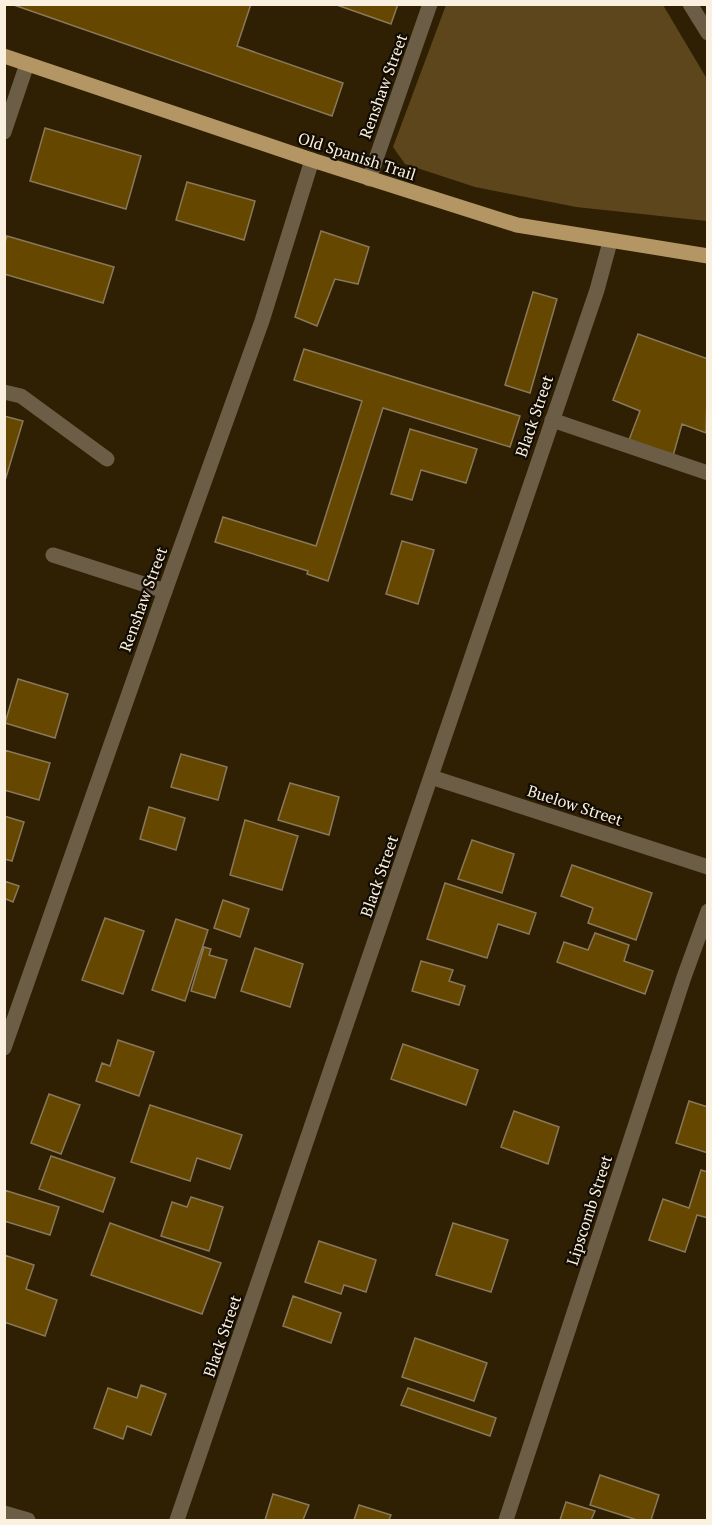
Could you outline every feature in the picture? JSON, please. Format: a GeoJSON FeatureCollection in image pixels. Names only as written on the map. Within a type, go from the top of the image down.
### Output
{"type":"FeatureCollection","features":[{"type":"Feature","properties":{"kind":"main road","name":"Old Spanish Trail"},"geometry":{"type":"LineString","coordinates":[[4,56],[369,179],[517,225],[610,242],[708,256]]}},
{"type":"Feature","properties":{"kind":"street","name":"Renshaw Street"},"geometry":{"type":"LineString","coordinates":[[369,179],[430,4]]}},
{"type":"Feature","properties":{"kind":"street"},"geometry":{"type":"LineString","coordinates":[[690,4],[708,33]]}},
{"type":"Feature","properties":{"kind":"street"},"geometry":{"type":"LineString","coordinates":[[4,132],[27,64]]}},
{"type":"Feature","properties":{"kind":"street","name":"Renshaw Street"},"geometry":{"type":"LineString","coordinates":[[4,1048],[262,321],[312,160]]}},
{"type":"Feature","properties":{"kind":"street","name":"Black Street"},"geometry":{"type":"LineString","coordinates":[[177,1521],[605,265],[610,242]]}},
{"type":"Feature","properties":{"kind":"street"},"geometry":{"type":"LineString","coordinates":[[4,392],[21,396],[107,459]]}},
{"type":"Feature","properties":{"kind":"street"},"geometry":{"type":"LineString","coordinates":[[552,420],[708,473]]}},
{"type":"Feature","properties":{"kind":"street"},"geometry":{"type":"LineString","coordinates":[[53,555],[165,591]]}},
{"type":"Feature","properties":{"kind":"street","name":"Buelow Street"},"geometry":{"type":"LineString","coordinates":[[431,777],[708,867]]}},
{"type":"Feature","properties":{"kind":"street","name":"Lipscomb Street"},"geometry":{"type":"LineString","coordinates":[[506,1521],[684,977],[708,912]]}},
{"type":"Feature","properties":{"kind":"street"},"geometry":{"type":"LineString","coordinates":[[4,1513],[28,1521]]}},
{"type":"Feature","properties":{"kind":"shaded area"},"geometry":{"type":"Polygon","coordinates":[[[446,5],[663,5],[707,79],[707,221],[576,207],[475,187],[405,164],[393,147],[446,5]]]}},
{"type":"Feature","properties":{"kind":"building"},"geometry":{"type":"Polygon","coordinates":[[[11,4],[251,4],[237,46],[343,83],[332,116],[11,4]]]}},
{"type":"Feature","properties":{"kind":"building"},"geometry":{"type":"Polygon","coordinates":[[[334,4],[398,4],[391,24],[334,4]]]}},
{"type":"Feature","properties":{"kind":"building"},"geometry":{"type":"Polygon","coordinates":[[[45,128],[141,156],[126,209],[30,181],[45,128]]]}},
{"type":"Feature","properties":{"kind":"building"},"geometry":{"type":"Polygon","coordinates":[[[187,182],[255,201],[244,240],[176,220],[187,182]]]}},
{"type":"Feature","properties":{"kind":"building"},"geometry":{"type":"Polygon","coordinates":[[[321,231],[369,247],[358,284],[335,279],[317,326],[295,317],[321,231]]]}},
{"type":"Feature","properties":{"kind":"building"},"geometry":{"type":"Polygon","coordinates":[[[7,236],[114,267],[103,303],[4,274],[4,245],[7,236]]]}},
{"type":"Feature","properties":{"kind":"building"},"geometry":{"type":"Polygon","coordinates":[[[533,292],[557,299],[530,393],[505,385],[533,292]]]}},
{"type":"Feature","properties":{"kind":"building"},"geometry":{"type":"Polygon","coordinates":[[[638,334],[708,359],[706,433],[682,424],[673,456],[629,440],[640,411],[613,400],[638,334]]]}},
{"type":"Feature","properties":{"kind":"building"},"geometry":{"type":"Polygon","coordinates":[[[304,349],[520,416],[510,447],[383,408],[328,581],[307,574],[308,571],[215,542],[223,517],[316,546],[362,401],[294,380],[304,349]]]}},
{"type":"Feature","properties":{"kind":"building"},"geometry":{"type":"Polygon","coordinates":[[[4,416],[23,421],[4,484],[4,416]]]}},
{"type":"Feature","properties":{"kind":"building"},"geometry":{"type":"Polygon","coordinates":[[[410,429],[477,449],[466,483],[421,470],[412,500],[391,494],[410,429]]]}},
{"type":"Feature","properties":{"kind":"building"},"geometry":{"type":"Polygon","coordinates":[[[402,541],[434,550],[418,604],[386,594],[402,541]]]}},
{"type":"Feature","properties":{"kind":"building"},"geometry":{"type":"Polygon","coordinates":[[[18,679],[68,694],[55,738],[5,723],[18,679]]]}},
{"type":"Feature","properties":{"kind":"building"},"geometry":{"type":"Polygon","coordinates":[[[4,750],[50,763],[39,800],[4,790],[4,750]]]}},
{"type":"Feature","properties":{"kind":"building"},"geometry":{"type":"Polygon","coordinates":[[[181,754],[227,767],[218,800],[171,787],[181,754]]]}},
{"type":"Feature","properties":{"kind":"building"},"geometry":{"type":"Polygon","coordinates":[[[290,783],[339,797],[329,835],[278,820],[290,783]]]}},
{"type":"Feature","properties":{"kind":"building"},"geometry":{"type":"Polygon","coordinates":[[[149,807],[185,818],[176,850],[140,839],[149,807]]]}},
{"type":"Feature","properties":{"kind":"building"},"geometry":{"type":"Polygon","coordinates":[[[4,816],[24,822],[12,861],[4,859],[4,816]]]}},
{"type":"Feature","properties":{"kind":"building"},"geometry":{"type":"Polygon","coordinates":[[[245,820],[298,836],[282,890],[230,875],[245,820]]]}},
{"type":"Feature","properties":{"kind":"building"},"geometry":{"type":"Polygon","coordinates":[[[472,840],[514,854],[502,893],[458,879],[472,840]]]}},
{"type":"Feature","properties":{"kind":"building"},"geometry":{"type":"Polygon","coordinates":[[[572,865],[652,893],[636,940],[588,923],[593,908],[561,896],[572,865]]]}},
{"type":"Feature","properties":{"kind":"building"},"geometry":{"type":"Polygon","coordinates":[[[4,881],[19,886],[13,902],[6,899],[4,903],[4,881]]]}},
{"type":"Feature","properties":{"kind":"building"},"geometry":{"type":"Polygon","coordinates":[[[445,883],[536,913],[529,934],[498,924],[487,958],[427,939],[445,883]]]}},
{"type":"Feature","properties":{"kind":"building"},"geometry":{"type":"Polygon","coordinates":[[[223,900],[249,909],[240,937],[214,928],[223,900]]]}},
{"type":"Feature","properties":{"kind":"building"},"geometry":{"type":"Polygon","coordinates":[[[105,918],[144,931],[123,994],[82,980],[105,918]]]}},
{"type":"Feature","properties":{"kind":"building"},"geometry":{"type":"Polygon","coordinates":[[[176,919],[208,930],[185,1001],[152,990],[176,919]]]}},
{"type":"Feature","properties":{"kind":"building"},"geometry":{"type":"Polygon","coordinates":[[[595,933],[629,945],[624,961],[653,971],[645,994],[557,962],[564,942],[588,950],[595,933]]]}},
{"type":"Feature","properties":{"kind":"building"},"geometry":{"type":"Polygon","coordinates":[[[204,947],[211,949],[209,955],[227,960],[215,998],[191,991],[204,947]]]}},
{"type":"Feature","properties":{"kind":"building"},"geometry":{"type":"Polygon","coordinates":[[[255,948],[303,964],[290,1007],[241,991],[255,948]]]}},
{"type":"Feature","properties":{"kind":"building"},"geometry":{"type":"Polygon","coordinates":[[[421,961],[453,970],[449,981],[465,986],[459,1005],[412,991],[421,961]]]}},
{"type":"Feature","properties":{"kind":"building"},"geometry":{"type":"Polygon","coordinates":[[[118,1040],[154,1052],[139,1096],[96,1081],[102,1063],[110,1066],[118,1040]]]}},
{"type":"Feature","properties":{"kind":"building"},"geometry":{"type":"Polygon","coordinates":[[[403,1044],[478,1070],[466,1105],[391,1079],[403,1044]]]}},
{"type":"Feature","properties":{"kind":"building"},"geometry":{"type":"Polygon","coordinates":[[[49,1094],[80,1105],[61,1154],[31,1143],[49,1094]]]}},
{"type":"Feature","properties":{"kind":"building"},"geometry":{"type":"Polygon","coordinates":[[[689,1101],[708,1107],[708,1153],[676,1143],[689,1101]]]}},
{"type":"Feature","properties":{"kind":"building"},"geometry":{"type":"Polygon","coordinates":[[[150,1105],[242,1135],[230,1169],[197,1158],[190,1181],[131,1162],[150,1105]]]}},
{"type":"Feature","properties":{"kind":"building"},"geometry":{"type":"Polygon","coordinates":[[[514,1111],[559,1127],[548,1164],[501,1147],[514,1111]]]}},
{"type":"Feature","properties":{"kind":"building"},"geometry":{"type":"Polygon","coordinates":[[[51,1156],[115,1178],[103,1212],[39,1189],[51,1156]]]}},
{"type":"Feature","properties":{"kind":"building"},"geometry":{"type":"Polygon","coordinates":[[[701,1170],[708,1172],[708,1218],[697,1215],[685,1252],[649,1240],[663,1199],[689,1208],[701,1170]]]}},
{"type":"Feature","properties":{"kind":"building"},"geometry":{"type":"Polygon","coordinates":[[[4,1190],[59,1207],[50,1235],[4,1221],[4,1190]]]}},
{"type":"Feature","properties":{"kind":"building"},"geometry":{"type":"Polygon","coordinates":[[[191,1197],[223,1207],[209,1251],[161,1236],[172,1202],[187,1207],[191,1197]]]}},
{"type":"Feature","properties":{"kind":"building"},"geometry":{"type":"Polygon","coordinates":[[[110,1223],[221,1263],[202,1314],[91,1275],[110,1223]]]}},
{"type":"Feature","properties":{"kind":"building"},"geometry":{"type":"Polygon","coordinates":[[[453,1223],[508,1240],[491,1292],[436,1275],[453,1223]]]}},
{"type":"Feature","properties":{"kind":"building"},"geometry":{"type":"Polygon","coordinates":[[[319,1241],[376,1260],[366,1292],[344,1285],[341,1294],[305,1282],[319,1241]]]}},
{"type":"Feature","properties":{"kind":"building"},"geometry":{"type":"Polygon","coordinates":[[[4,1255],[34,1265],[26,1289],[57,1300],[45,1336],[4,1322],[4,1255]]]}},
{"type":"Feature","properties":{"kind":"building"},"geometry":{"type":"Polygon","coordinates":[[[293,1296],[341,1313],[331,1343],[283,1326],[293,1296]]]}},
{"type":"Feature","properties":{"kind":"building"},"geometry":{"type":"Polygon","coordinates":[[[415,1338],[487,1363],[474,1401],[402,1377],[415,1338]]]}},
{"type":"Feature","properties":{"kind":"building"},"geometry":{"type":"Polygon","coordinates":[[[141,1385],[166,1394],[151,1435],[127,1426],[123,1439],[94,1428],[108,1388],[137,1398],[141,1385]]]}},
{"type":"Feature","properties":{"kind":"building"},"geometry":{"type":"Polygon","coordinates":[[[408,1388],[496,1418],[490,1436],[401,1405],[408,1388]]]}},
{"type":"Feature","properties":{"kind":"building"},"geometry":{"type":"Polygon","coordinates":[[[600,1475],[659,1495],[651,1520],[637,1520],[590,1505],[600,1475]]]}},
{"type":"Feature","properties":{"kind":"building"},"geometry":{"type":"Polygon","coordinates":[[[273,1494],[309,1505],[303,1520],[265,1520],[273,1494]]]}},
{"type":"Feature","properties":{"kind":"building"},"geometry":{"type":"Polygon","coordinates":[[[566,1502],[595,1511],[591,1520],[560,1520],[566,1502]]]}},
{"type":"Feature","properties":{"kind":"building"},"geometry":{"type":"Polygon","coordinates":[[[359,1505],[391,1515],[389,1520],[354,1520],[359,1505]]]}}]}
